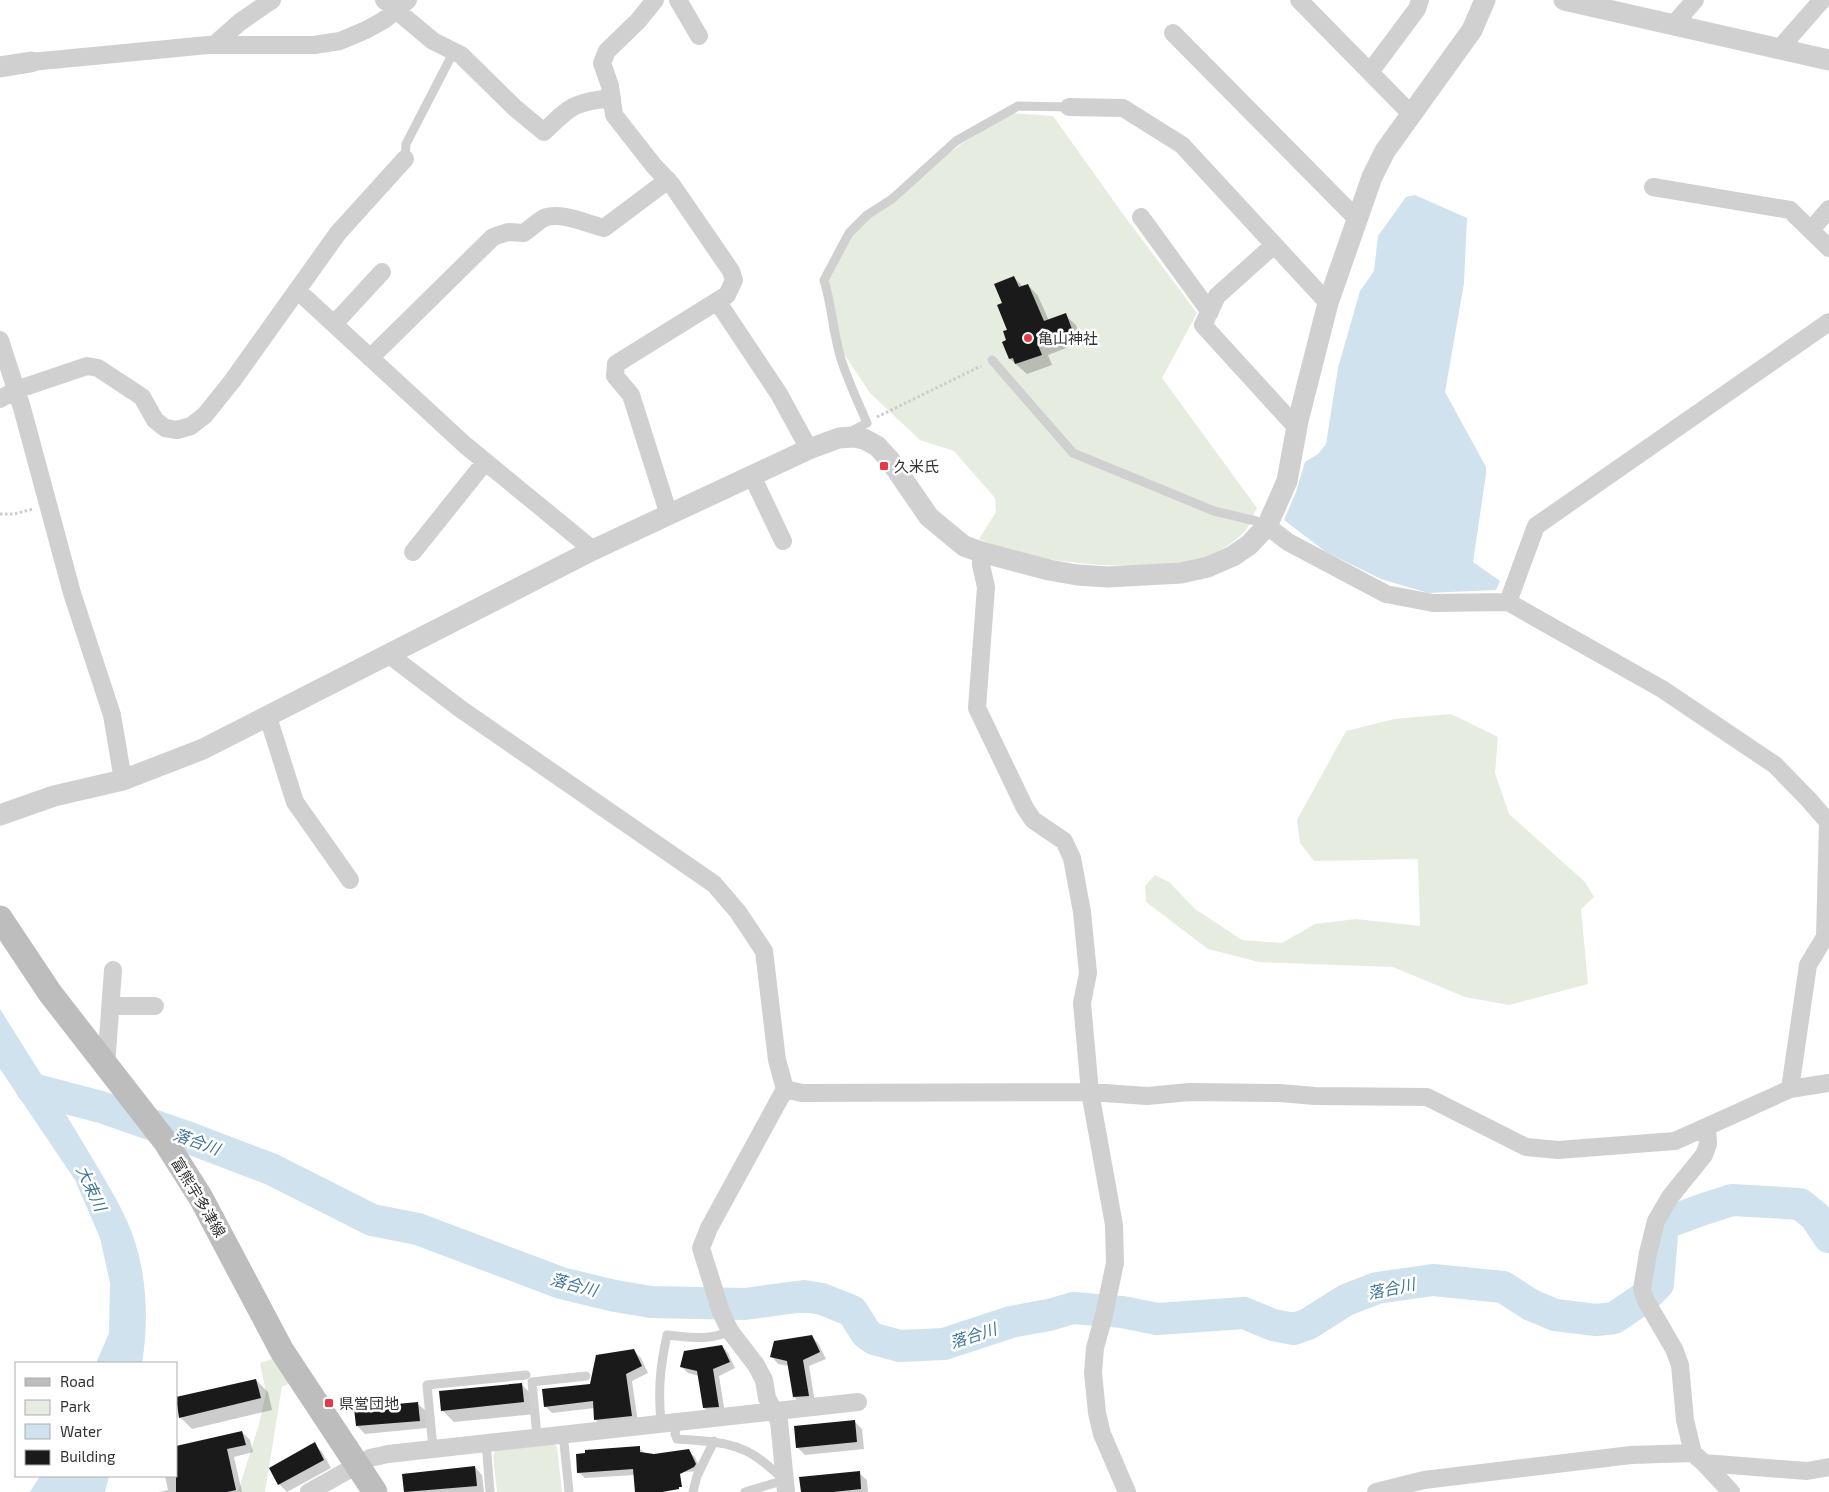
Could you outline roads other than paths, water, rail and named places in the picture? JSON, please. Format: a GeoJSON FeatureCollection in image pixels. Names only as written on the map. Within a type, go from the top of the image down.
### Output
{"type":"FeatureCollection","features":[{"type":"Feature","properties":{"kind":"main road","name":"富熊宇多津線"},"geometry":{"type":"LineString","coordinates":[[0,918],[50,993],[165,1141],[201,1198],[282,1351],[375,1492]]}},
{"type":"Feature","properties":{"kind":"street"},"geometry":{"type":"LineString","coordinates":[[214,45],[240,22],[272,0]]}},
{"type":"Feature","properties":{"kind":"street"},"geometry":{"type":"LineString","coordinates":[[655,0],[638,21],[607,51],[602,63],[610,86],[614,115],[654,166],[668,180],[731,271],[734,280],[727,294],[718,301],[616,364],[615,376],[632,395],[669,515]]}},
{"type":"Feature","properties":{"kind":"street"},"geometry":{"type":"LineString","coordinates":[[678,0],[699,36]]}},
{"type":"Feature","properties":{"kind":"street"},"geometry":{"type":"LineString","coordinates":[[1299,0],[1412,114]]}},
{"type":"Feature","properties":{"kind":"street"},"geometry":{"type":"LineString","coordinates":[[1370,72],[1417,9],[1420,0]]}},
{"type":"Feature","properties":{"kind":"street"},"geometry":{"type":"LineString","coordinates":[[0,816],[54,796],[123,780],[203,749],[593,550],[809,449],[839,438],[864,439],[877,446],[889,459],[930,516],[964,546],[981,552],[1049,570],[1077,575],[1108,577],[1181,573],[1208,567],[1233,556],[1249,545],[1267,526],[1287,481],[1297,428],[1328,304],[1372,177],[1385,151],[1472,30],[1485,0]]}},
{"type":"Feature","properties":{"kind":"street"},"geometry":{"type":"LineString","coordinates":[[1564,0],[1829,60]]}},
{"type":"Feature","properties":{"kind":"street"},"geometry":{"type":"LineString","coordinates":[[1673,24],[1694,0]]}},
{"type":"Feature","properties":{"kind":"street"},"geometry":{"type":"LineString","coordinates":[[1780,48],[1822,0]]}},
{"type":"Feature","properties":{"kind":"street"},"geometry":{"type":"LineString","coordinates":[[0,67],[30,62],[214,45],[314,45],[340,41],[384,20],[396,3],[434,41],[461,55],[515,108],[544,132],[566,110],[578,103],[612,98]]}},
{"type":"Feature","properties":{"kind":"street"},"geometry":{"type":"LineString","coordinates":[[1174,33],[1357,219]]}},
{"type":"Feature","properties":{"kind":"street"},"geometry":{"type":"LineString","coordinates":[[1069,107],[1122,108],[1182,145],[1328,304]]}},
{"type":"Feature","properties":{"kind":"street"},"geometry":{"type":"LineString","coordinates":[[0,399],[16,390],[87,366],[98,368],[142,397],[155,420],[165,428],[177,430],[191,426],[205,415],[233,380],[338,233],[405,159]]}},
{"type":"Feature","properties":{"kind":"street"},"geometry":{"type":"LineString","coordinates":[[370,358],[493,237],[508,232],[524,232],[542,219],[550,216],[560,216],[604,228],[668,180]]}},
{"type":"Feature","properties":{"kind":"street"},"geometry":{"type":"LineString","coordinates":[[1653,187],[1790,210],[1829,248]]}},
{"type":"Feature","properties":{"kind":"street"},"geometry":{"type":"LineString","coordinates":[[1811,230],[1829,209]]}},
{"type":"Feature","properties":{"kind":"street"},"geometry":{"type":"LineString","coordinates":[[1140,217],[1210,312]]}},
{"type":"Feature","properties":{"kind":"street"},"geometry":{"type":"LineString","coordinates":[[1274,245],[1217,296],[1203,325],[1297,428]]}},
{"type":"Feature","properties":{"kind":"street"},"geometry":{"type":"LineString","coordinates":[[334,324],[382,272]]}},
{"type":"Feature","properties":{"kind":"street"},"geometry":{"type":"LineString","coordinates":[[298,291],[464,446],[593,550]]}},
{"type":"Feature","properties":{"kind":"street"},"geometry":{"type":"LineString","coordinates":[[718,301],[764,369],[809,449]]}},
{"type":"Feature","properties":{"kind":"street"},"geometry":{"type":"LineString","coordinates":[[1508,602],[1536,526],[1829,322]]}},
{"type":"Feature","properties":{"kind":"street"},"geometry":{"type":"LineString","coordinates":[[0,340],[16,390],[72,594],[112,715],[123,780]]}},
{"type":"Feature","properties":{"kind":"street"},"geometry":{"type":"LineString","coordinates":[[413,552],[486,462]]}},
{"type":"Feature","properties":{"kind":"street"},"geometry":{"type":"LineString","coordinates":[[752,476],[783,541]]}},
{"type":"Feature","properties":{"kind":"street"},"geometry":{"type":"LineString","coordinates":[[1267,526],[1288,542],[1386,594],[1433,603],[1508,602],[1662,689],[1774,765],[1809,800],[1828,823],[1825,937],[1808,965],[1790,1089]]}},
{"type":"Feature","properties":{"kind":"street"},"geometry":{"type":"LineString","coordinates":[[981,552],[981,565],[986,587],[976,708],[1025,808],[1033,820],[1064,841],[1072,858],[1082,912],[1088,973],[1082,1003],[1090,1092],[1114,1225],[1115,1263],[1106,1309],[1095,1348],[1093,1373],[1102,1434],[1127,1492]]}},
{"type":"Feature","properties":{"kind":"street"},"geometry":{"type":"LineString","coordinates":[[388,654],[462,710],[714,884],[738,912],[764,951],[777,1060],[786,1089],[708,1228],[701,1248],[720,1312],[730,1331],[756,1365],[764,1380],[767,1398],[775,1410],[779,1421],[786,1486]]}},
{"type":"Feature","properties":{"kind":"street"},"geometry":{"type":"LineString","coordinates":[[268,717],[295,802],[350,880]]}},
{"type":"Feature","properties":{"kind":"street"},"geometry":{"type":"LineString","coordinates":[[106,1066],[113,970]]}},
{"type":"Feature","properties":{"kind":"street"},"geometry":{"type":"LineString","coordinates":[[111,1006],[155,1006]]}},
{"type":"Feature","properties":{"kind":"street"},"geometry":{"type":"LineString","coordinates":[[786,1089],[802,1093],[1090,1092],[1147,1096],[1190,1092],[1426,1098],[1456,1111],[1507,1139],[1526,1147],[1558,1150],[1675,1141],[1790,1089],[1829,1083]]}},
{"type":"Feature","properties":{"kind":"street"},"geometry":{"type":"LineString","coordinates":[[1707,1128],[1708,1144],[1704,1155],[1670,1197],[1656,1221],[1648,1253],[1644,1295],[1674,1349],[1680,1365],[1685,1420],[1698,1458],[1731,1492]]}},
{"type":"Feature","properties":{"kind":"street"},"geometry":{"type":"LineString","coordinates":[[309,1492],[370,1458],[388,1454],[563,1433],[858,1402]]}},
{"type":"Feature","properties":{"kind":"street"},"geometry":{"type":"LineString","coordinates":[[1376,1492],[1424,1480],[1631,1455],[1698,1458],[1807,1471],[1829,1467]]}},
{"type":"Feature","properties":{"kind":"lane"},"geometry":{"type":"LineString","coordinates":[[405,159],[406,144],[454,51]]}},
{"type":"Feature","properties":{"kind":"lane"},"geometry":{"type":"LineString","coordinates":[[839,438],[867,423],[841,360],[830,300],[824,280],[849,234],[867,215],[892,199],[956,141],[1008,110],[1018,106],[1069,107]]}},
{"type":"Feature","properties":{"kind":"lane"},"geometry":{"type":"LineString","coordinates":[[992,360],[1073,454],[1214,511],[1256,521],[1267,526]]}},
{"type":"Feature","properties":{"kind":"lane"},"geometry":{"type":"LineString","coordinates":[[730,1331],[720,1336],[702,1339],[667,1335],[661,1362],[658,1393],[676,1439],[714,1441],[736,1446],[761,1460],[786,1486]]}},
{"type":"Feature","properties":{"kind":"lane"},"geometry":{"type":"LineString","coordinates":[[433,1448],[427,1385],[526,1375]]}},
{"type":"Feature","properties":{"kind":"lane"},"geometry":{"type":"LineString","coordinates":[[537,1436],[532,1382],[586,1376]]}},
{"type":"Feature","properties":{"kind":"lane"},"geometry":{"type":"LineString","coordinates":[[563,1433],[569,1492]]}},
{"type":"Feature","properties":{"kind":"lane"},"geometry":{"type":"LineString","coordinates":[[692,1492],[697,1476],[714,1441]]}},
{"type":"Feature","properties":{"kind":"lane"},"geometry":{"type":"LineString","coordinates":[[486,1442],[490,1492]]}},
{"type":"Feature","properties":{"kind":"lane"},"geometry":{"type":"LineString","coordinates":[[745,1492],[786,1486]]}},
{"type":"Feature","properties":{"kind":"water"},"geometry":{"type":"Polygon","coordinates":[[[1415,195],[1467,218],[1464,283],[1445,392],[1486,467],[1473,562],[1500,581],[1496,590],[1428,593],[1381,579],[1326,552],[1284,520],[1296,492],[1305,462],[1318,454],[1326,444],[1338,368],[1360,291],[1374,271],[1378,236],[1406,197],[1415,195]]]}},
{"type":"Feature","properties":{"kind":"water","name":"大束川"},"geometry":{"type":"Polygon","coordinates":[[[0,1009],[83,1142],[129,1226],[138,1251],[144,1283],[146,1331],[142,1362],[96,1362],[109,1333],[110,1283],[100,1238],[75,1180],[0,1069],[0,1009]]]}},
{"type":"Feature","properties":{"kind":"water"},"geometry":{"type":"Polygon","coordinates":[[[39,1477],[109,1477],[105,1492],[30,1492],[39,1477]]]}},
{"type":"Feature","properties":{"kind":"waterway","name":"落合川"},"geometry":{"type":"LineString","coordinates":[[32,1089],[101,1107],[184,1136],[271,1169],[372,1220],[418,1229],[561,1283],[615,1296],[651,1302],[745,1304],[804,1296],[822,1299],[852,1311],[866,1333],[874,1339],[900,1346],[944,1344],[1011,1322],[1049,1315],[1073,1308],[1122,1312],[1157,1319],[1244,1313],[1273,1325],[1294,1329],[1308,1324],[1346,1300],[1377,1288],[1433,1280],[1503,1287],[1531,1305],[1555,1315],[1596,1320],[1614,1318],[1645,1297],[1658,1284],[1663,1224],[1732,1200],[1800,1204],[1815,1216],[1829,1237]]}},
{"type":"Feature","properties":{"kind":"place","name":"亀山神社"},"geometry":{"type":"Point","coordinates":[1028,338]}},
{"type":"Feature","properties":{"kind":"place","name":"久米氏"},"geometry":{"type":"Point","coordinates":[884,466]}},
{"type":"Feature","properties":{"kind":"place","name":"県営団地"},"geometry":{"type":"Point","coordinates":[329,1403]}}]}
